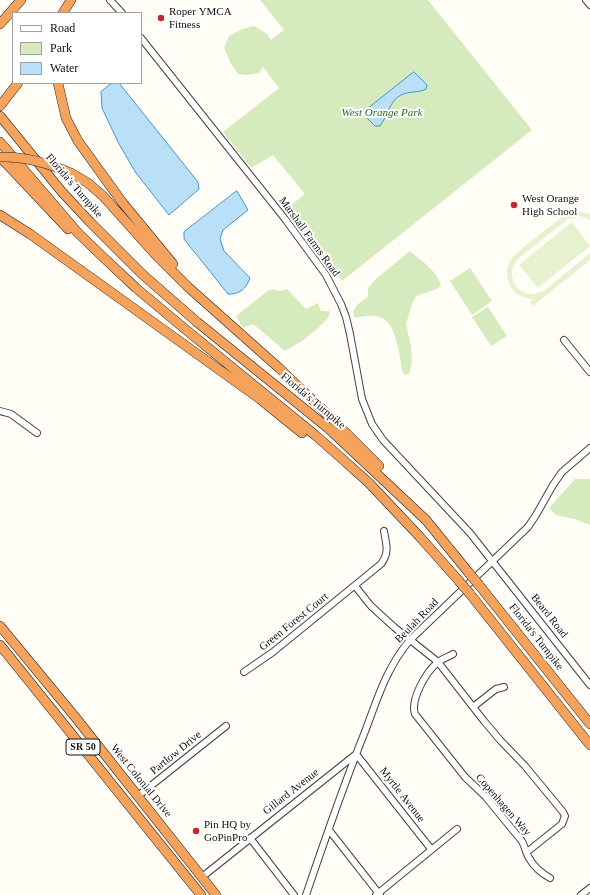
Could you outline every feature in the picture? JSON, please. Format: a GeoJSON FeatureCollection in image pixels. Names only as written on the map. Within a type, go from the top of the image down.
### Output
{"type":"FeatureCollection","features":[{"type":"Feature","properties":{"kind":"highway"},"geometry":{"type":"LineString","coordinates":[[0,24],[22,0]]}},
{"type":"Feature","properties":{"kind":"highway"},"geometry":{"type":"LineString","coordinates":[[64,12],[71,0]]}},
{"type":"Feature","properties":{"kind":"highway"},"geometry":{"type":"LineString","coordinates":[[69,12],[75,0]]}},
{"type":"Feature","properties":{"kind":"highway"},"geometry":{"type":"LineString","coordinates":[[0,106],[17,84]]}},
{"type":"Feature","properties":{"kind":"highway"},"geometry":{"type":"LineString","coordinates":[[58,84],[66,118],[78,141],[98,170],[186,279],[235,329]]}},
{"type":"Feature","properties":{"kind":"highway","name":"Florida's Turnpike"},"geometry":{"type":"LineString","coordinates":[[0,116],[62,192],[142,274],[197,322],[328,428],[426,520],[590,724]]}},
{"type":"Feature","properties":{"kind":"highway"},"geometry":{"type":"LineString","coordinates":[[0,142],[78,233],[136,288]]}},
{"type":"Feature","properties":{"kind":"highway"},"geometry":{"type":"LineString","coordinates":[[0,157],[41,161],[71,173],[88,183],[103,196],[188,287],[279,368],[321,408],[409,497],[426,520]]}},
{"type":"Feature","properties":{"kind":"highway"},"geometry":{"type":"LineString","coordinates":[[0,157],[74,235],[103,262],[315,435],[369,483],[420,537],[470,594],[590,745]]}},
{"type":"Feature","properties":{"kind":"highway"},"geometry":{"type":"LineString","coordinates":[[0,215],[37,238],[260,399],[310,439],[420,537]]}},
{"type":"Feature","properties":{"kind":"highway","name":"West Colonial Drive"},"geometry":{"type":"LineString","coordinates":[[0,626],[76,718],[216,895]]}},
{"type":"Feature","properties":{"kind":"highway","name":"SR 50"},"geometry":{"type":"LineString","coordinates":[[0,645],[201,895]]}},
{"type":"Feature","properties":{"kind":"highway"},"geometry":{"type":"LineString","coordinates":[[40,695],[65,717],[76,718]]}},
{"type":"Feature","properties":{"kind":"highway"},"geometry":{"type":"LineString","coordinates":[[82,747],[91,747],[111,763]]}},
{"type":"Feature","properties":{"kind":"highway"},"geometry":{"type":"LineString","coordinates":[[165,849],[180,866],[192,875],[202,877]]}},
{"type":"Feature","properties":{"kind":"street"},"geometry":{"type":"LineString","coordinates":[[110,0],[121,12]]}},
{"type":"Feature","properties":{"kind":"street","name":"Marshall Farms Road"},"geometry":{"type":"LineString","coordinates":[[142,39],[288,223],[326,275],[346,317],[362,399],[372,424],[389,448],[470,533],[492,561]]}},
{"type":"Feature","properties":{"kind":"street"},"geometry":{"type":"LineString","coordinates":[[564,340],[590,372]]}},
{"type":"Feature","properties":{"kind":"street"},"geometry":{"type":"LineString","coordinates":[[0,411],[12,414],[37,433]]}},
{"type":"Feature","properties":{"kind":"street","name":"Beulah Road"},"geometry":{"type":"LineString","coordinates":[[306,895],[356,754],[386,676],[400,652],[410,640],[528,527],[562,472],[590,448]]}},
{"type":"Feature","properties":{"kind":"street","name":"Green Forest Court"},"geometry":{"type":"LineString","coordinates":[[244,672],[273,652],[382,564],[388,551],[384,531]]}},
{"type":"Feature","properties":{"kind":"street","name":"Beard Road"},"geometry":{"type":"LineString","coordinates":[[492,561],[590,685]]}},
{"type":"Feature","properties":{"kind":"street","name":"Copenhagen Way"},"geometry":{"type":"LineString","coordinates":[[355,586],[371,606],[438,662],[500,740],[526,766],[563,812],[565,816],[562,824],[527,852],[521,840],[485,796],[465,777],[413,710],[414,702],[424,680],[438,662]]}},
{"type":"Feature","properties":{"kind":"street"},"geometry":{"type":"LineString","coordinates":[[438,662],[453,654]]}},
{"type":"Feature","properties":{"kind":"street"},"geometry":{"type":"LineString","coordinates":[[473,707],[496,689],[504,687]]}},
{"type":"Feature","properties":{"kind":"street","name":"Partlow Drive"},"geometry":{"type":"LineString","coordinates":[[138,796],[226,726]]}},
{"type":"Feature","properties":{"kind":"street","name":"Gillard Avenue"},"geometry":{"type":"LineString","coordinates":[[202,877],[356,754]]}},
{"type":"Feature","properties":{"kind":"street","name":"Myrtle Avenue"},"geometry":{"type":"LineString","coordinates":[[356,754],[431,849]]}},
{"type":"Feature","properties":{"kind":"street"},"geometry":{"type":"LineString","coordinates":[[329,830],[378,894],[457,829]]}},
{"type":"Feature","properties":{"kind":"street"},"geometry":{"type":"LineString","coordinates":[[250,838],[294,895]]}},
{"type":"Feature","properties":{"kind":"street"},"geometry":{"type":"LineString","coordinates":[[527,852],[528,857],[541,874],[550,878]]}},
{"type":"Feature","properties":{"kind":"street"},"geometry":{"type":"LineString","coordinates":[[581,895],[590,888]]}},
{"type":"Feature","properties":{"kind":"green space","name":"West Orange Park"},"geometry":{"type":"Polygon","coordinates":[[[260,0],[428,0],[532,130],[342,281],[285,210],[305,194],[273,155],[251,168],[223,132],[279,88],[263,67],[259,73],[247,75],[238,74],[231,64],[224,48],[229,36],[242,29],[254,26],[267,34],[271,40],[284,30],[260,0]]]}},
{"type":"Feature","properties":{"kind":"green space"},"geometry":{"type":"Polygon","coordinates":[[[577,211],[590,214],[590,220],[580,216],[568,219],[519,258],[514,265],[512,273],[513,280],[517,286],[522,291],[529,294],[537,293],[545,290],[590,253],[590,260],[533,306],[530,302],[532,299],[519,295],[510,285],[507,273],[510,261],[526,245],[562,217],[577,211]]]}},
{"type":"Feature","properties":{"kind":"green space"},"geometry":{"type":"Polygon","coordinates":[[[572,222],[590,246],[538,288],[519,265],[572,222]]]}},
{"type":"Feature","properties":{"kind":"green space"},"geometry":{"type":"Polygon","coordinates":[[[410,251],[433,271],[441,286],[437,289],[416,296],[412,304],[406,324],[411,347],[412,362],[409,374],[404,375],[397,341],[390,325],[382,318],[376,316],[354,318],[353,314],[355,308],[368,296],[368,288],[377,278],[410,251]]]}},
{"type":"Feature","properties":{"kind":"green space"},"geometry":{"type":"Polygon","coordinates":[[[470,268],[492,301],[472,315],[450,281],[470,268]]]}},
{"type":"Feature","properties":{"kind":"green space"},"geometry":{"type":"Polygon","coordinates":[[[270,289],[280,291],[287,289],[306,309],[318,303],[321,311],[330,311],[328,318],[302,341],[285,351],[253,324],[243,328],[236,316],[270,289]]]}},
{"type":"Feature","properties":{"kind":"green space"},"geometry":{"type":"Polygon","coordinates":[[[488,307],[507,336],[491,346],[472,317],[488,307]]]}},
{"type":"Feature","properties":{"kind":"green space"},"geometry":{"type":"Polygon","coordinates":[[[575,479],[590,479],[590,525],[575,519],[556,515],[549,508],[575,479]]]}},
{"type":"Feature","properties":{"kind":"water"},"geometry":{"type":"Polygon","coordinates":[[[414,72],[427,85],[426,89],[397,97],[380,126],[375,126],[367,118],[365,111],[414,72]]]}},
{"type":"Feature","properties":{"kind":"water"},"geometry":{"type":"Polygon","coordinates":[[[111,84],[120,84],[198,182],[199,189],[169,215],[136,173],[119,144],[102,108],[101,92],[111,84]]]}},
{"type":"Feature","properties":{"kind":"water"},"geometry":{"type":"Polygon","coordinates":[[[237,191],[248,210],[223,230],[220,239],[224,251],[250,278],[242,290],[236,293],[228,294],[184,239],[184,232],[237,191]]]}},
{"type":"Feature","properties":{"kind":"place","name":"Roper YMCA Fitness"},"geometry":{"type":"Point","coordinates":[161,18]}},
{"type":"Feature","properties":{"kind":"place","name":"West Orange High School"},"geometry":{"type":"Point","coordinates":[514,205]}},
{"type":"Feature","properties":{"kind":"place","name":"Pin HQ by GoPinPro"},"geometry":{"type":"Point","coordinates":[196,831]}}]}
